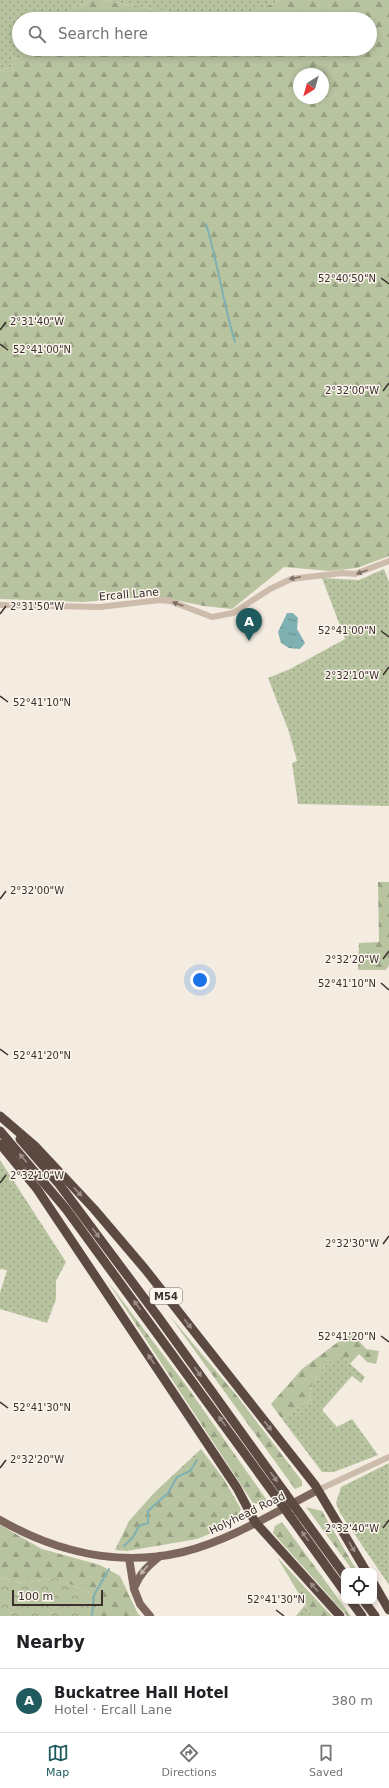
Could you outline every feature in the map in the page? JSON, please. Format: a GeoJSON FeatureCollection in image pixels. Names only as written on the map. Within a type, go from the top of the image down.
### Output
{"type":"FeatureCollection","features":[{"type":"Feature","properties":{"kind":"highway","name":"M54"},"geometry":{"type":"LineString","coordinates":[[0,1116],[36,1147],[94,1209],[145,1269],[318,1490]]}},
{"type":"Feature","properties":{"kind":"highway","name":"M54"},"geometry":{"type":"LineString","coordinates":[[0,1116],[59,1184],[164,1324],[341,1570]]}},
{"type":"Feature","properties":{"kind":"highway","name":"M54"},"geometry":{"type":"LineString","coordinates":[[0,1131],[66,1209],[341,1587]]}},
{"type":"Feature","properties":{"kind":"highway"},"geometry":{"type":"LineString","coordinates":[[0,1144],[37,1189],[67,1232],[237,1488],[255,1522],[340,1616]]}},
{"type":"Feature","properties":{"kind":"highway"},"geometry":{"type":"LineString","coordinates":[[318,1490],[364,1568]]}},
{"type":"Feature","properties":{"kind":"highway"},"geometry":{"type":"LineString","coordinates":[[377,1589],[389,1610]]}},
{"type":"Feature","properties":{"kind":"highway"},"geometry":{"type":"LineString","coordinates":[[354,1604],[362,1616]]}},
{"type":"Feature","properties":{"kind":"highway"},"geometry":{"type":"LineString","coordinates":[[366,1604],[375,1616]]}},
{"type":"Feature","properties":{"kind":"main road","name":"Holyhead Road"},"geometry":{"type":"LineString","coordinates":[[0,1520],[44,1542],[92,1556],[129,1558],[160,1556],[183,1552],[210,1543],[318,1490]]}},
{"type":"Feature","properties":{"kind":"main road"},"geometry":{"type":"LineString","coordinates":[[134,1589],[139,1576],[146,1567],[160,1556]]}},
{"type":"Feature","properties":{"kind":"main road"},"geometry":{"type":"LineString","coordinates":[[129,1558],[134,1589],[140,1604],[150,1616]]}},
{"type":"Feature","properties":{"kind":"street","name":"Ercall Lane"},"geometry":{"type":"LineString","coordinates":[[0,605],[100,608],[160,600],[170,601],[212,617],[233,613],[270,589],[291,579],[342,573],[355,574],[389,561]]}},
{"type":"Feature","properties":{"kind":"street"},"geometry":{"type":"LineString","coordinates":[[318,1490],[389,1457]]}},
{"type":"Feature","properties":{"kind":"green space"},"geometry":{"type":"Polygon","coordinates":[[[0,0],[91,0],[70,12],[12,12],[12,56],[17,56],[11,67],[0,71],[0,0]]]}},
{"type":"Feature","properties":{"kind":"green space"},"geometry":{"type":"Polygon","coordinates":[[[91,0],[101,0],[170,12],[70,12],[91,0]]]}},
{"type":"Feature","properties":{"kind":"green space"},"geometry":{"type":"Polygon","coordinates":[[[101,0],[281,0],[253,12],[170,12],[101,0]]]}},
{"type":"Feature","properties":{"kind":"green space"},"geometry":{"type":"Polygon","coordinates":[[[281,0],[389,0],[389,556],[357,568],[329,571],[284,567],[232,609],[204,606],[156,596],[83,602],[0,599],[0,71],[11,67],[17,56],[377,56],[377,12],[253,12],[281,0]]]}},
{"type":"Feature","properties":{"kind":"green space"},"geometry":{"type":"Polygon","coordinates":[[[384,569],[389,582],[389,806],[298,804],[292,763],[297,761],[289,732],[268,678],[290,669],[345,639],[322,578],[359,580],[384,569]]]}},
{"type":"Feature","properties":{"kind":"green space"},"geometry":{"type":"Polygon","coordinates":[[[378,882],[389,882],[389,965],[386,970],[358,970],[359,943],[379,942],[378,882]]]}},
{"type":"Feature","properties":{"kind":"green space"},"geometry":{"type":"Polygon","coordinates":[[[0,1160],[66,1262],[56,1281],[56,1299],[47,1323],[0,1309],[0,1293],[7,1270],[0,1269],[0,1160]]]}},
{"type":"Feature","properties":{"kind":"green space"},"geometry":{"type":"Polygon","coordinates":[[[106,1279],[188,1388],[271,1506],[253,1503],[106,1279]]]}},
{"type":"Feature","properties":{"kind":"green space"},"geometry":{"type":"Polygon","coordinates":[[[169,1315],[237,1396],[302,1481],[302,1486],[295,1489],[169,1315]]]}},
{"type":"Feature","properties":{"kind":"green space"},"geometry":{"type":"Polygon","coordinates":[[[353,1334],[366,1349],[379,1351],[376,1364],[367,1362],[359,1354],[350,1364],[339,1354],[324,1367],[312,1383],[310,1400],[282,1419],[271,1404],[302,1369],[342,1339],[353,1334]]]}},
{"type":"Feature","properties":{"kind":"green space"},"geometry":{"type":"Polygon","coordinates":[[[339,1354],[365,1377],[361,1383],[352,1376],[322,1410],[337,1427],[352,1419],[378,1455],[334,1472],[322,1472],[282,1419],[310,1400],[312,1383],[324,1367],[339,1354]]]}},
{"type":"Feature","properties":{"kind":"green space"},"geometry":{"type":"Polygon","coordinates":[[[201,1449],[223,1478],[241,1509],[234,1524],[197,1539],[127,1551],[115,1550],[129,1521],[154,1493],[201,1449]]]}},
{"type":"Feature","properties":{"kind":"green space"},"geometry":{"type":"Polygon","coordinates":[[[389,1463],[389,1585],[340,1513],[336,1503],[341,1487],[389,1463]]]}},
{"type":"Feature","properties":{"kind":"green space"},"geometry":{"type":"Polygon","coordinates":[[[306,1507],[322,1511],[355,1568],[351,1568],[306,1507]]]}},
{"type":"Feature","properties":{"kind":"green space"},"geometry":{"type":"Polygon","coordinates":[[[282,1522],[351,1616],[347,1616],[273,1533],[275,1526],[282,1522]]]}},
{"type":"Feature","properties":{"kind":"green space"},"geometry":{"type":"Polygon","coordinates":[[[0,1525],[42,1549],[100,1565],[120,1576],[138,1614],[141,1616],[92,1616],[94,1595],[56,1578],[22,1583],[0,1577],[0,1525]]]}},
{"type":"Feature","properties":{"kind":"green space"},"geometry":{"type":"Polygon","coordinates":[[[277,1557],[324,1608],[332,1616],[312,1616],[277,1557]]]}},
{"type":"Feature","properties":{"kind":"green space"},"geometry":{"type":"Polygon","coordinates":[[[0,1577],[22,1583],[56,1578],[94,1595],[92,1616],[0,1616],[0,1577]]]}},
{"type":"Feature","properties":{"kind":"green space"},"geometry":{"type":"Polygon","coordinates":[[[305,1605],[312,1616],[296,1616],[305,1605]]]}},
{"type":"Feature","properties":{"kind":"water"},"geometry":{"type":"Polygon","coordinates":[[[287,613],[293,613],[298,618],[297,629],[305,643],[300,649],[289,648],[281,643],[278,632],[287,613]]]}},
{"type":"Feature","properties":{"kind":"waterway"},"geometry":{"type":"LineString","coordinates":[[206,224],[235,342]]}},
{"type":"Feature","properties":{"kind":"waterway"},"geometry":{"type":"LineString","coordinates":[[124,1546],[133,1537],[139,1526],[148,1523],[148,1511],[168,1493],[177,1477],[190,1471],[197,1460]]}},
{"type":"Feature","properties":{"kind":"waterway"},"geometry":{"type":"LineString","coordinates":[[92,1616],[94,1595],[109,1569]]}},
{"type":"Feature","properties":{"kind":"place","name":"Buckatree Hall Hotel"},"geometry":{"type":"Point","coordinates":[249,641]}}]}
